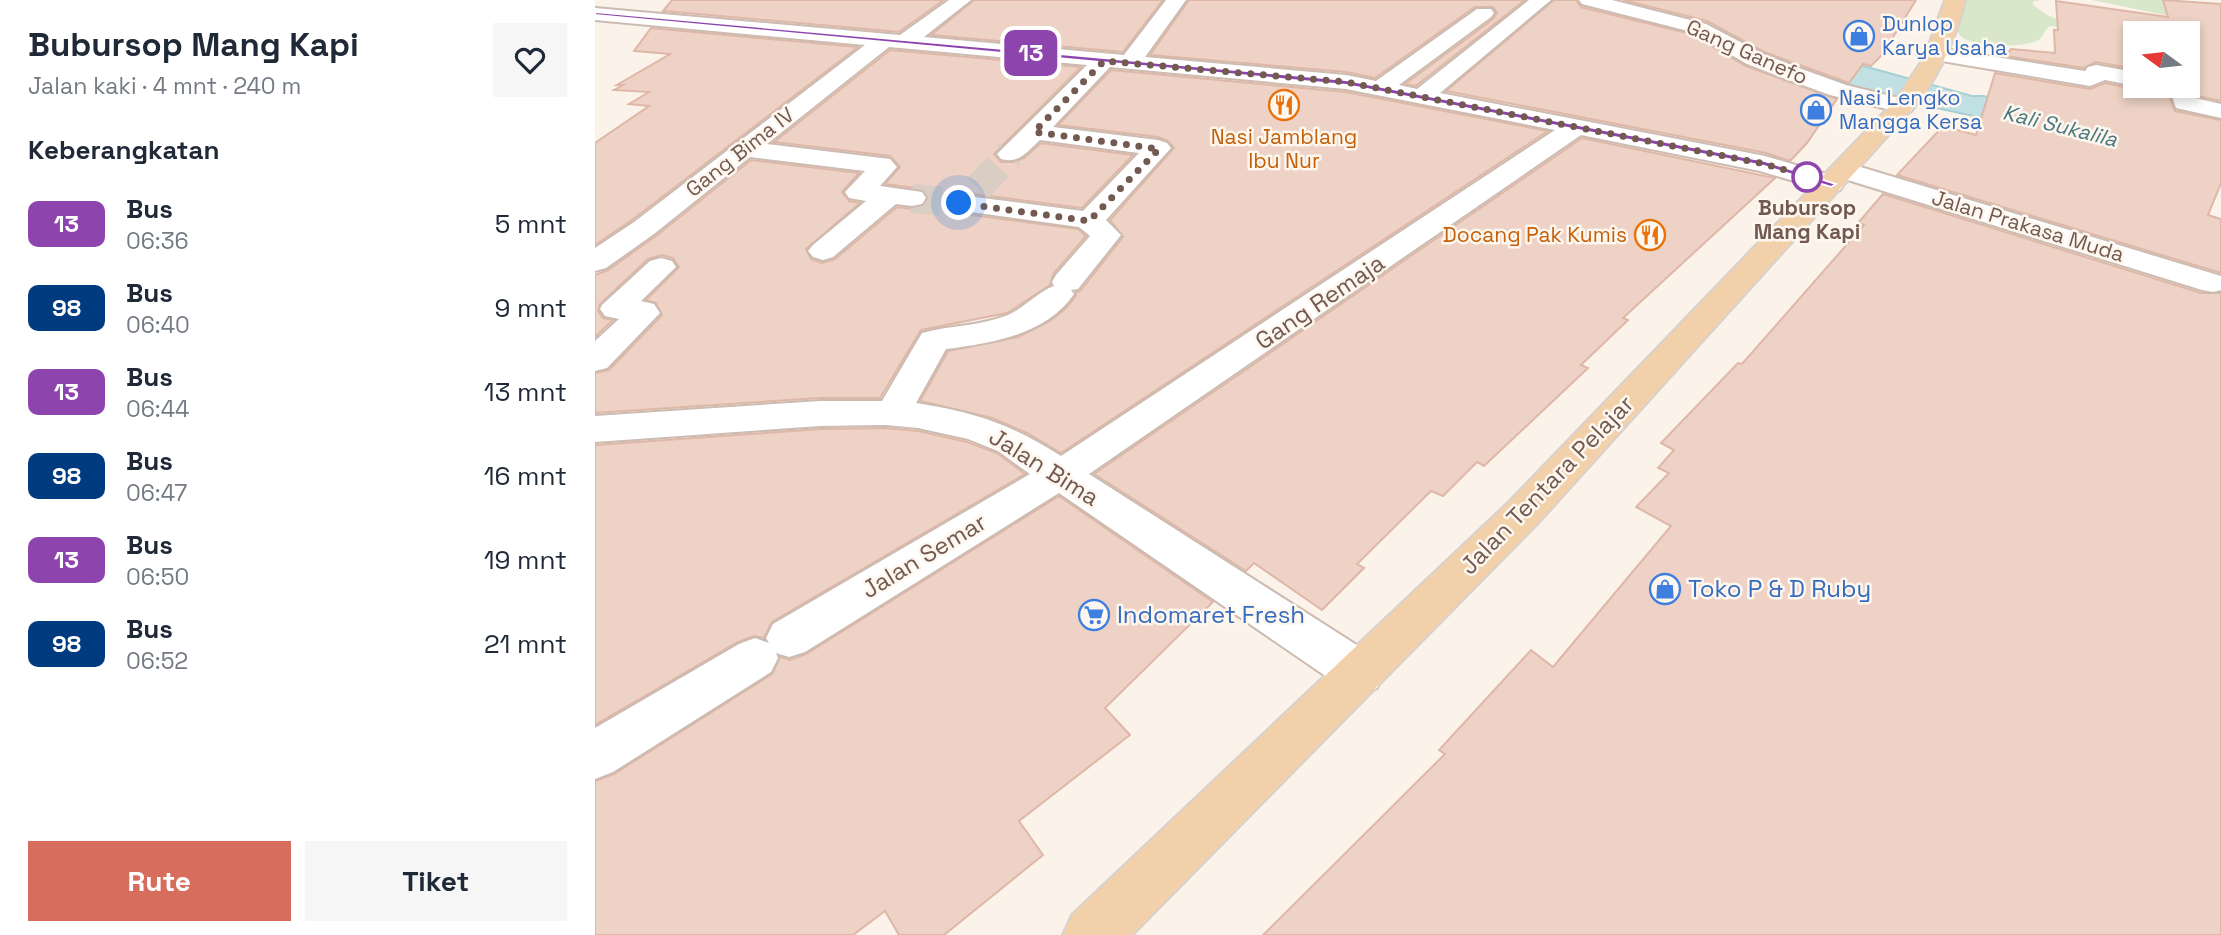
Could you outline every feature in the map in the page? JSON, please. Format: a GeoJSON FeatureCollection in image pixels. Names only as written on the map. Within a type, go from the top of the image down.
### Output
{"type":"FeatureCollection","features":[{"type":"Feature","properties":{"kind":"main road","name":"Jalan Tentara Pelajar"},"geometry":{"type":"LineString","coordinates":[[1092,935],[1524,512],[1912,96],[1938,54],[1950,25],[1955,0]]}},
{"type":"Feature","properties":{"kind":"street"},"geometry":{"type":"LineString","coordinates":[[605,34],[663,0]]}},
{"type":"Feature","properties":{"kind":"street","name":"Gang Bima IV"},"geometry":{"type":"LineString","coordinates":[[595,262],[893,42],[961,0]]}},
{"type":"Feature","properties":{"kind":"street"},"geometry":{"type":"LineString","coordinates":[[1130,63],[1176,0]]}},
{"type":"Feature","properties":{"kind":"street"},"geometry":{"type":"LineString","coordinates":[[1384,89],[1500,0]]}},
{"type":"Feature","properties":{"kind":"street"},"geometry":{"type":"LineString","coordinates":[[1419,95],[1541,0]]}},
{"type":"Feature","properties":{"kind":"street","name":"Gang Ganefo"},"geometry":{"type":"LineString","coordinates":[[1589,0],[1619,3],[1699,28],[1755,59],[1838,90],[1912,96]]}},
{"type":"Feature","properties":{"kind":"street","name":"Jalan Prakasa Muda"},"geometry":{"type":"LineString","coordinates":[[595,14],[1331,81],[1384,89],[1837,177],[2213,283]]}},
{"type":"Feature","properties":{"kind":"street"},"geometry":{"type":"LineString","coordinates":[[1468,27],[1498,33]]}},
{"type":"Feature","properties":{"kind":"street"},"geometry":{"type":"LineString","coordinates":[[1938,54],[2090,79],[2095,78],[2096,72],[2123,77]]}},
{"type":"Feature","properties":{"kind":"street"},"geometry":{"type":"LineString","coordinates":[[1010,154],[1104,61]]}},
{"type":"Feature","properties":{"kind":"street"},"geometry":{"type":"LineString","coordinates":[[2183,98],[2183,103],[2221,111]]}},
{"type":"Feature","properties":{"kind":"street","name":"Gang Remaja"},"geometry":{"type":"LineString","coordinates":[[1059,475],[1578,126]]}},
{"type":"Feature","properties":{"kind":"street"},"geometry":{"type":"LineString","coordinates":[[1034,132],[1159,149],[1089,221]]}},
{"type":"Feature","properties":{"kind":"street"},"geometry":{"type":"LineString","coordinates":[[745,149],[884,167],[858,191],[901,196],[823,251]]}},
{"type":"Feature","properties":{"kind":"street"},"geometry":{"type":"LineString","coordinates":[[910,381],[934,340],[997,330],[1052,302],[1107,235],[1089,221],[967,198]]}},
{"type":"Feature","properties":{"kind":"street"},"geometry":{"type":"LineString","coordinates":[[595,359],[644,313],[616,309],[618,304],[661,267]]}},
{"type":"Feature","properties":{"kind":"street","name":"Jalan Bima"},"geometry":{"type":"LineString","coordinates":[[595,429],[841,412],[910,381],[936,418],[983,429],[1011,442],[1360,673]]}},
{"type":"Feature","properties":{"kind":"street","name":"Jalan Semar"},"geometry":{"type":"LineString","coordinates":[[595,755],[1059,475]]}},
{"type":"Feature","properties":{"kind":"green space"},"geometry":{"type":"Polygon","coordinates":[[[1959,0],[2042,0],[2032,4],[2047,15],[2089,31],[2050,26],[2040,39],[2033,42],[2011,46],[1973,42],[1959,34],[1959,0]]]}},
{"type":"Feature","properties":{"kind":"green space"},"geometry":{"type":"Polygon","coordinates":[[[2092,0],[2172,0],[2176,3],[2170,15],[2165,15],[2092,0]]]}},
{"type":"Feature","properties":{"kind":"water","name":"Kali Sukalila"},"geometry":{"type":"Polygon","coordinates":[[[1715,25],[1972,96],[1983,96],[2144,130],[2038,130],[1863,92],[1789,67],[1740,44],[1715,25]]]}},
{"type":"Feature","properties":{"kind":"building"},"geometry":{"type":"Polygon","coordinates":[[[672,0],[944,0],[899,32],[663,11],[672,0]]]}},
{"type":"Feature","properties":{"kind":"building"},"geometry":{"type":"Polygon","coordinates":[[[974,0],[1163,0],[1123,52],[931,35],[974,0]]]}},
{"type":"Feature","properties":{"kind":"building"},"geometry":{"type":"Polygon","coordinates":[[[1189,0],[1525,0],[1416,86],[1405,84],[1493,19],[1497,13],[1493,7],[1475,7],[1375,78],[1346,72],[1150,55],[1189,0]]]}},
{"type":"Feature","properties":{"kind":"building"},"geometry":{"type":"Polygon","coordinates":[[[1554,0],[1576,0],[1581,7],[1691,34],[1746,66],[1837,99],[1807,143],[1790,161],[1766,153],[1446,91],[1554,0]]]}},
{"type":"Feature","properties":{"kind":"building"},"geometry":{"type":"Polygon","coordinates":[[[1623,0],[1916,0],[1882,55],[1871,66],[1863,64],[1849,83],[1764,52],[1707,21],[1623,0]]]}},
{"type":"Feature","properties":{"kind":"building"},"geometry":{"type":"Polygon","coordinates":[[[2163,0],[2221,4],[2221,101],[2200,97],[2200,21],[2123,21],[2123,67],[2096,62],[2084,68],[2005,56],[2011,49],[2055,53],[2054,30],[2058,30],[2056,1],[2168,17],[2163,0]]]}},
{"type":"Feature","properties":{"kind":"building"},"geometry":{"type":"Polygon","coordinates":[[[651,28],[858,47],[632,220],[595,245],[595,143],[649,106],[629,104],[649,92],[614,90],[623,85],[617,85],[670,54],[634,51],[651,28]]]}},
{"type":"Feature","properties":{"kind":"building"},"geometry":{"type":"Polygon","coordinates":[[[890,50],[1081,67],[994,154],[1001,162],[1014,162],[1024,158],[1041,143],[1133,155],[1082,208],[959,192],[948,194],[943,202],[949,212],[1078,229],[1086,236],[1054,273],[1050,285],[1007,313],[921,330],[880,398],[820,398],[595,413],[595,373],[609,370],[662,315],[656,303],[646,300],[679,267],[673,258],[662,255],[648,259],[600,304],[598,311],[603,318],[613,320],[595,337],[595,275],[608,270],[656,236],[751,160],[859,173],[842,192],[849,201],[860,203],[806,249],[811,259],[822,263],[835,259],[897,207],[913,209],[924,205],[928,197],[922,189],[885,184],[900,167],[890,156],[774,142],[890,50]]]}},
{"type":"Feature","properties":{"kind":"building"},"geometry":{"type":"Polygon","coordinates":[[[1111,70],[1346,92],[1548,131],[1061,453],[1027,433],[992,418],[920,401],[948,351],[1018,337],[1050,321],[1064,310],[1123,237],[1110,220],[1174,148],[1168,141],[1158,137],[1058,125],[1111,70]]]}},
{"type":"Feature","properties":{"kind":"building"},"geometry":{"type":"Polygon","coordinates":[[[1995,73],[2090,89],[2105,83],[2123,87],[2123,98],[2170,98],[2175,111],[2221,120],[2221,183],[2208,215],[2221,219],[2221,273],[1897,175],[1943,126],[1976,135],[1995,73]]]}},
{"type":"Feature","properties":{"kind":"building"},"geometry":{"type":"Polygon","coordinates":[[[1582,138],[1775,178],[1623,318],[1628,320],[1581,365],[1588,368],[1484,466],[1477,462],[1443,496],[1431,491],[1357,564],[1364,568],[1322,610],[1254,563],[1246,571],[1094,474],[1582,138]]]}},
{"type":"Feature","properties":{"kind":"building"},"geometry":{"type":"Polygon","coordinates":[[[1883,194],[2201,293],[2221,293],[2221,935],[1263,935],[1445,754],[1439,750],[1531,650],[1553,667],[1671,526],[1636,507],[1669,473],[1658,468],[1674,450],[1661,443],[1738,363],[1742,364],[1864,225],[1858,223],[1883,194]]]}},
{"type":"Feature","properties":{"kind":"building"},"geometry":{"type":"Polygon","coordinates":[[[885,428],[918,431],[967,442],[997,453],[1025,474],[772,622],[764,638],[754,636],[738,642],[595,725],[595,445],[820,429],[885,428]]]}},
{"type":"Feature","properties":{"kind":"building"},"geometry":{"type":"Polygon","coordinates":[[[1059,496],[1213,602],[1105,708],[1130,735],[1019,821],[1043,855],[944,935],[899,935],[885,911],[853,935],[595,935],[595,781],[614,774],[772,674],[780,657],[790,660],[806,654],[1059,496]]]}},
{"type":"Feature","properties":{"kind":"tunnel"},"geometry":{"type":"LineString","coordinates":[[978,188],[1010,154]]}},
{"type":"Feature","properties":{"kind":"tunnel"},"geometry":{"type":"LineString","coordinates":[[912,198],[959,203]]}},
{"type":"Feature","properties":{"kind":"bus line","name":"13"},"geometry":{"type":"LineString","coordinates":[[595,14],[1346,82],[1765,164],[1831,184]]}},
{"type":"Feature","properties":{"kind":"place","name":"Dunlop Karya Usaha"},"geometry":{"type":"Point","coordinates":[1859,36]}},
{"type":"Feature","properties":{"kind":"place","name":"Nasi Jamblang Ibu Nur"},"geometry":{"type":"Point","coordinates":[1284,105]}},
{"type":"Feature","properties":{"kind":"place","name":"Nasi Lengko Mangga Kersa"},"geometry":{"type":"Point","coordinates":[1816,110]}},
{"type":"Feature","properties":{"kind":"place","name":"Bubursop Mang Kapi"},"geometry":{"type":"Point","coordinates":[1807,177]}},
{"type":"Feature","properties":{"kind":"place","name":"Docang Pak Kumis"},"geometry":{"type":"Point","coordinates":[1650,235]}},
{"type":"Feature","properties":{"kind":"place","name":"Toko P & D Ruby"},"geometry":{"type":"Point","coordinates":[1665,589]}},
{"type":"Feature","properties":{"kind":"place","name":"Indomaret Fresh"},"geometry":{"type":"Point","coordinates":[1094,615]}},
{"type":"Feature","properties":{"kind":"route"},"geometry":{"type":"LineString","coordinates":[[959,203],[1089,221],[1159,148],[1034,132],[1104,61],[1364,85],[1765,164],[1807,177]]}}]}
